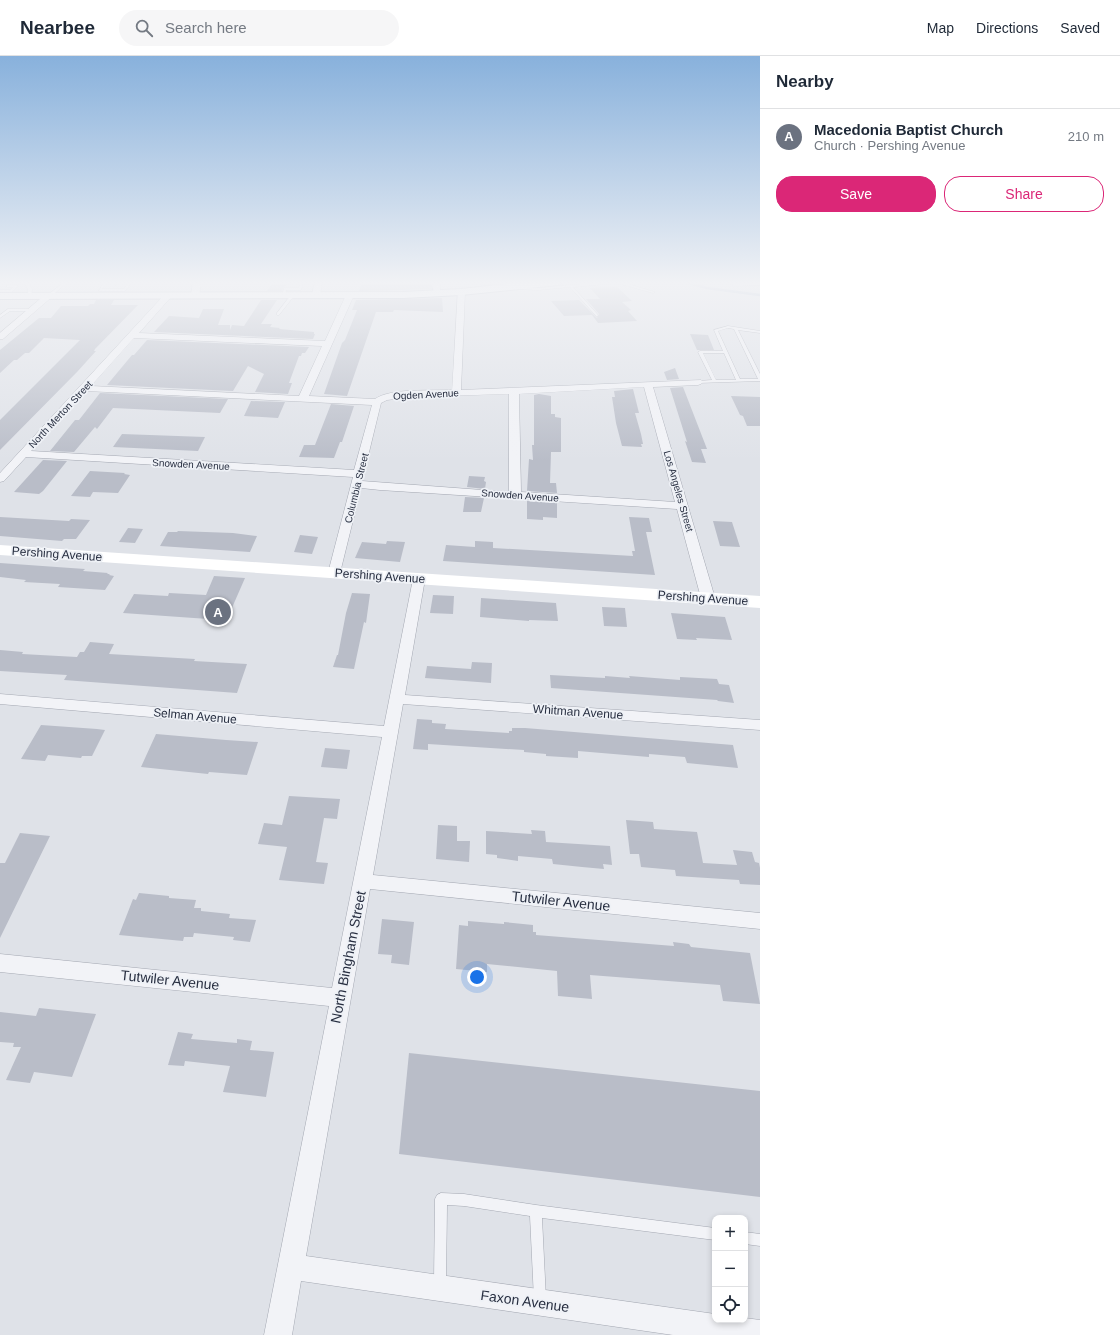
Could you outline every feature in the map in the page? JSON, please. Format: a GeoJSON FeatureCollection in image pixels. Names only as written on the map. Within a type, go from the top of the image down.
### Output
{"type":"FeatureCollection","features":[{"type":"Feature","properties":{"kind":"street","name":"North Merton Street"},"geometry":{"type":"LineString","coordinates":[[0,479],[126,342]]}},
{"type":"Feature","properties":{"kind":"street"},"geometry":{"type":"LineString","coordinates":[[278,342],[328,344],[303,398]]}},
{"type":"Feature","properties":{"kind":"street"},"geometry":{"type":"LineString","coordinates":[[456,392],[459,342]]}},
{"type":"Feature","properties":{"kind":"street","name":"Ogden Avenue"},"geometry":{"type":"LineString","coordinates":[[83,388],[378,402],[384,397],[456,392],[514,391],[698,382]]}},
{"type":"Feature","properties":{"kind":"street","name":"Los Angeles Street"},"geometry":{"type":"LineString","coordinates":[[648,385],[708,598]]}},
{"type":"Feature","properties":{"kind":"street"},"geometry":{"type":"LineString","coordinates":[[514,391],[515,494]]}},
{"type":"Feature","properties":{"kind":"street","name":"Columbia Street"},"geometry":{"type":"LineString","coordinates":[[334,573],[378,402]]}},
{"type":"Feature","properties":{"kind":"street","name":"Snowden Avenue"},"geometry":{"type":"LineString","coordinates":[[23,454],[359,479],[380,487],[515,494],[683,506]]}},
{"type":"Feature","properties":{"kind":"street","name":"Pershing Avenue"},"geometry":{"type":"LineString","coordinates":[[0,550],[760,602]]}},
{"type":"Feature","properties":{"kind":"street","name":"North Bingham Street"},"geometry":{"type":"LineString","coordinates":[[278,1335],[418,579]]}},
{"type":"Feature","properties":{"kind":"street","name":"Whitman Avenue"},"geometry":{"type":"LineString","coordinates":[[396,699],[760,725]]}},
{"type":"Feature","properties":{"kind":"street","name":"Selman Avenue"},"geometry":{"type":"LineString","coordinates":[[0,700],[390,732]]}},
{"type":"Feature","properties":{"kind":"street","name":"Tutwiler Avenue"},"geometry":{"type":"LineString","coordinates":[[362,881],[760,921]]}},
{"type":"Feature","properties":{"kind":"street","name":"Tutwiler Avenue"},"geometry":{"type":"LineString","coordinates":[[0,963],[341,998]]}},
{"type":"Feature","properties":{"kind":"street","name":"Faxon Avenue"},"geometry":{"type":"LineString","coordinates":[[291,1268],[760,1334]]}},
{"type":"Feature","properties":{"kind":"lane"},"geometry":{"type":"LineString","coordinates":[[721,342],[739,381]]}},
{"type":"Feature","properties":{"kind":"lane"},"geometry":{"type":"LineString","coordinates":[[698,382],[760,379],[742,342]]}},
{"type":"Feature","properties":{"kind":"lane"},"geometry":{"type":"LineString","coordinates":[[715,382],[700,352],[725,352]]}},
{"type":"Feature","properties":{"kind":"lane"},"geometry":{"type":"LineString","coordinates":[[440,1289],[441,1199],[464,1200],[536,1211],[712,1234]]}},
{"type":"Feature","properties":{"kind":"lane"},"geometry":{"type":"LineString","coordinates":[[536,1211],[541,1303]]}},
{"type":"Feature","properties":{"kind":"lane"},"geometry":{"type":"LineString","coordinates":[[748,1238],[760,1240]]}},
{"type":"Feature","properties":{"kind":"building"},"geometry":{"type":"Polygon","coordinates":[[[10,342],[40,342],[29,353],[25,353],[17,360],[14,360],[0,373],[0,350],[10,342]]]}},
{"type":"Feature","properties":{"kind":"building"},"geometry":{"type":"Polygon","coordinates":[[[78,342],[102,342],[94,351],[96,351],[77,372],[0,450],[0,420],[78,342]]]}},
{"type":"Feature","properties":{"kind":"building"},"geometry":{"type":"Polygon","coordinates":[[[146,342],[186,342],[309,347],[305,353],[302,353],[301,356],[299,356],[289,383],[292,383],[288,394],[255,392],[264,374],[248,366],[233,391],[107,385],[132,355],[134,355],[146,342]]]}},
{"type":"Feature","properties":{"kind":"building"},"geometry":{"type":"Polygon","coordinates":[[[343,342],[366,342],[347,396],[324,394],[343,342]]]}},
{"type":"Feature","properties":{"kind":"building"},"geometry":{"type":"Polygon","coordinates":[[[693,342],[711,342],[714,350],[697,350],[693,342]]]}},
{"type":"Feature","properties":{"kind":"building"},"geometry":{"type":"Polygon","coordinates":[[[675,368],[679,379],[667,380],[664,372],[675,368]]]}},
{"type":"Feature","properties":{"kind":"building"},"geometry":{"type":"Polygon","coordinates":[[[683,387],[707,449],[701,449],[706,463],[692,462],[685,441],[687,442],[670,388],[683,387]]]}},
{"type":"Feature","properties":{"kind":"building"},"geometry":{"type":"Polygon","coordinates":[[[633,389],[639,413],[635,413],[641,434],[643,444],[641,444],[642,447],[622,446],[616,423],[612,397],[615,397],[614,391],[633,389]]]}},
{"type":"Feature","properties":{"kind":"building"},"geometry":{"type":"Polygon","coordinates":[[[100,393],[228,399],[220,413],[113,408],[97,429],[95,427],[74,452],[50,451],[75,420],[79,420],[100,393]]]}},
{"type":"Feature","properties":{"kind":"building"},"geometry":{"type":"Polygon","coordinates":[[[539,394],[551,396],[551,414],[555,414],[555,417],[561,418],[561,452],[551,452],[550,483],[556,483],[557,493],[527,491],[529,459],[533,460],[532,445],[534,445],[534,395],[539,394]]]}},
{"type":"Feature","properties":{"kind":"building"},"geometry":{"type":"Polygon","coordinates":[[[731,396],[760,397],[760,426],[747,426],[731,396]]]}},
{"type":"Feature","properties":{"kind":"building"},"geometry":{"type":"Polygon","coordinates":[[[251,401],[285,402],[278,418],[244,416],[251,401]]]}},
{"type":"Feature","properties":{"kind":"building"},"geometry":{"type":"Polygon","coordinates":[[[331,404],[354,406],[342,442],[340,442],[334,458],[299,457],[304,445],[315,445],[331,404]]]}},
{"type":"Feature","properties":{"kind":"building"},"geometry":{"type":"Polygon","coordinates":[[[122,434],[205,437],[198,451],[113,447],[122,434]]]}},
{"type":"Feature","properties":{"kind":"building"},"geometry":{"type":"Polygon","coordinates":[[[43,460],[67,461],[39,494],[14,492],[43,460]]]}},
{"type":"Feature","properties":{"kind":"building"},"geometry":{"type":"Polygon","coordinates":[[[90,471],[125,473],[124,474],[130,475],[118,493],[93,492],[90,497],[71,496],[90,471]]]}},
{"type":"Feature","properties":{"kind":"building"},"geometry":{"type":"Polygon","coordinates":[[[469,476],[485,477],[485,489],[467,487],[469,476]]]}},
{"type":"Feature","properties":{"kind":"building"},"geometry":{"type":"Polygon","coordinates":[[[465,497],[484,498],[481,512],[463,512],[465,497]]]}},
{"type":"Feature","properties":{"kind":"building"},"geometry":{"type":"Polygon","coordinates":[[[527,501],[557,503],[557,518],[543,517],[543,520],[527,519],[527,501]]]}},
{"type":"Feature","properties":{"kind":"building"},"geometry":{"type":"Polygon","coordinates":[[[0,517],[69,521],[71,519],[90,520],[76,539],[64,539],[62,541],[0,536],[0,517]]]}},
{"type":"Feature","properties":{"kind":"building"},"geometry":{"type":"Polygon","coordinates":[[[629,517],[649,518],[652,532],[646,532],[655,575],[443,561],[446,545],[475,547],[475,541],[493,542],[493,548],[633,556],[632,551],[635,551],[629,517]]]}},
{"type":"Feature","properties":{"kind":"building"},"geometry":{"type":"Polygon","coordinates":[[[713,521],[732,522],[740,547],[720,546],[713,521]]]}},
{"type":"Feature","properties":{"kind":"building"},"geometry":{"type":"Polygon","coordinates":[[[128,528],[143,529],[135,543],[119,542],[128,528]]]}},
{"type":"Feature","properties":{"kind":"building"},"geometry":{"type":"Polygon","coordinates":[[[168,532],[233,533],[257,536],[250,552],[160,546],[168,532]]]}},
{"type":"Feature","properties":{"kind":"building"},"geometry":{"type":"Polygon","coordinates":[[[300,535],[318,537],[312,554],[294,552],[300,535]]]}},
{"type":"Feature","properties":{"kind":"building"},"geometry":{"type":"Polygon","coordinates":[[[387,541],[405,542],[400,562],[355,558],[362,542],[386,544],[387,541]]]}},
{"type":"Feature","properties":{"kind":"building"},"geometry":{"type":"Polygon","coordinates":[[[0,563],[85,569],[83,571],[108,573],[107,574],[114,576],[105,590],[58,587],[60,584],[24,582],[26,580],[0,577],[0,563]]]}},
{"type":"Feature","properties":{"kind":"building"},"geometry":{"type":"Polygon","coordinates":[[[214,576],[245,578],[231,610],[221,610],[220,613],[211,612],[208,619],[123,613],[134,594],[168,596],[169,593],[206,595],[214,576]]]}},
{"type":"Feature","properties":{"kind":"building"},"geometry":{"type":"Polygon","coordinates":[[[352,593],[370,594],[366,623],[364,622],[354,669],[333,667],[338,655],[346,613],[352,593]]]}},
{"type":"Feature","properties":{"kind":"building"},"geometry":{"type":"Polygon","coordinates":[[[433,595],[454,596],[453,614],[430,613],[433,595]]]}},
{"type":"Feature","properties":{"kind":"building"},"geometry":{"type":"Polygon","coordinates":[[[481,598],[556,603],[558,621],[529,621],[480,617],[481,598]]]}},
{"type":"Feature","properties":{"kind":"building"},"geometry":{"type":"Polygon","coordinates":[[[602,607],[625,608],[627,627],[604,626],[602,607]]]}},
{"type":"Feature","properties":{"kind":"building"},"geometry":{"type":"Polygon","coordinates":[[[671,613],[725,617],[732,640],[696,638],[697,640],[677,639],[671,613]]]}},
{"type":"Feature","properties":{"kind":"building"},"geometry":{"type":"Polygon","coordinates":[[[90,642],[114,644],[109,654],[195,659],[194,661],[247,664],[237,693],[64,680],[67,675],[0,671],[0,650],[23,652],[22,654],[77,657],[80,652],[84,652],[90,642]]]}},
{"type":"Feature","properties":{"kind":"building"},"geometry":{"type":"Polygon","coordinates":[[[472,662],[492,663],[491,683],[425,678],[427,666],[471,669],[472,662]]]}},
{"type":"Feature","properties":{"kind":"building"},"geometry":{"type":"Polygon","coordinates":[[[550,675],[605,678],[605,676],[630,678],[629,676],[680,680],[680,677],[717,679],[719,684],[729,685],[734,703],[717,700],[551,688],[550,675]]]}},
{"type":"Feature","properties":{"kind":"building"},"geometry":{"type":"Polygon","coordinates":[[[417,719],[432,720],[432,723],[446,724],[445,729],[509,733],[509,731],[512,731],[512,728],[525,728],[733,745],[738,768],[687,763],[685,757],[649,754],[649,757],[578,751],[578,758],[546,756],[546,754],[524,752],[524,750],[428,744],[428,750],[413,749],[417,719]]]}},
{"type":"Feature","properties":{"kind":"building"},"geometry":{"type":"Polygon","coordinates":[[[41,725],[105,730],[92,756],[82,756],[81,758],[48,755],[45,761],[21,759],[41,725]]]}},
{"type":"Feature","properties":{"kind":"building"},"geometry":{"type":"Polygon","coordinates":[[[156,734],[258,742],[247,775],[209,772],[208,774],[141,767],[156,734]]]}},
{"type":"Feature","properties":{"kind":"building"},"geometry":{"type":"Polygon","coordinates":[[[325,748],[350,750],[347,769],[321,767],[325,748]]]}},
{"type":"Feature","properties":{"kind":"building"},"geometry":{"type":"Polygon","coordinates":[[[289,796],[340,799],[337,819],[324,818],[316,862],[328,863],[324,884],[279,880],[287,847],[258,844],[264,823],[282,825],[289,796]]]}},
{"type":"Feature","properties":{"kind":"building"},"geometry":{"type":"Polygon","coordinates":[[[626,820],[653,822],[654,829],[697,832],[703,863],[737,865],[733,850],[752,852],[755,862],[759,863],[760,885],[740,884],[739,880],[676,876],[675,870],[641,867],[639,854],[630,854],[626,820]]]}},
{"type":"Feature","properties":{"kind":"building"},"geometry":{"type":"Polygon","coordinates":[[[438,825],[457,826],[457,841],[470,841],[469,862],[436,859],[438,825]]]}},
{"type":"Feature","properties":{"kind":"building"},"geometry":{"type":"Polygon","coordinates":[[[531,830],[545,831],[546,842],[610,846],[612,865],[603,864],[604,869],[553,864],[552,859],[518,856],[518,861],[497,858],[497,855],[486,854],[486,831],[532,834],[531,830]]]}},
{"type":"Feature","properties":{"kind":"building"},"geometry":{"type":"Polygon","coordinates":[[[20,833],[50,836],[0,938],[0,863],[5,863],[20,833]]]}},
{"type":"Feature","properties":{"kind":"building"},"geometry":{"type":"Polygon","coordinates":[[[139,893],[169,896],[169,898],[196,900],[194,908],[201,908],[201,911],[230,914],[229,918],[256,920],[250,942],[233,940],[234,937],[194,933],[193,937],[184,937],[183,941],[119,935],[133,899],[136,900],[139,893]]]}},
{"type":"Feature","properties":{"kind":"building"},"geometry":{"type":"Polygon","coordinates":[[[382,919],[414,922],[409,965],[391,963],[392,955],[378,954],[382,919]]]}},
{"type":"Feature","properties":{"kind":"building"},"geometry":{"type":"Polygon","coordinates":[[[468,921],[504,924],[504,922],[533,925],[533,932],[536,932],[536,935],[674,946],[673,942],[689,944],[691,947],[750,953],[760,1004],[723,1001],[720,985],[590,975],[592,999],[558,996],[557,971],[487,964],[487,972],[456,969],[459,925],[468,926],[468,921]]]}},
{"type":"Feature","properties":{"kind":"building"},"geometry":{"type":"Polygon","coordinates":[[[39,1008],[96,1014],[72,1077],[34,1072],[30,1083],[6,1080],[21,1047],[13,1047],[14,1043],[0,1042],[0,1012],[36,1016],[39,1008]]]}},
{"type":"Feature","properties":{"kind":"building"},"geometry":{"type":"Polygon","coordinates":[[[178,1032],[193,1034],[191,1039],[237,1043],[237,1039],[252,1041],[250,1050],[274,1052],[266,1097],[223,1092],[230,1066],[185,1061],[184,1066],[168,1065],[178,1032]]]}},
{"type":"Feature","properties":{"kind":"building"},"geometry":{"type":"Polygon","coordinates":[[[409,1053],[760,1091],[760,1197],[399,1154],[409,1053]]]}},
{"type":"Feature","properties":{"kind":"place","name":"Macedonia Baptist Church"},"geometry":{"type":"Point","coordinates":[218,612]}}]}
